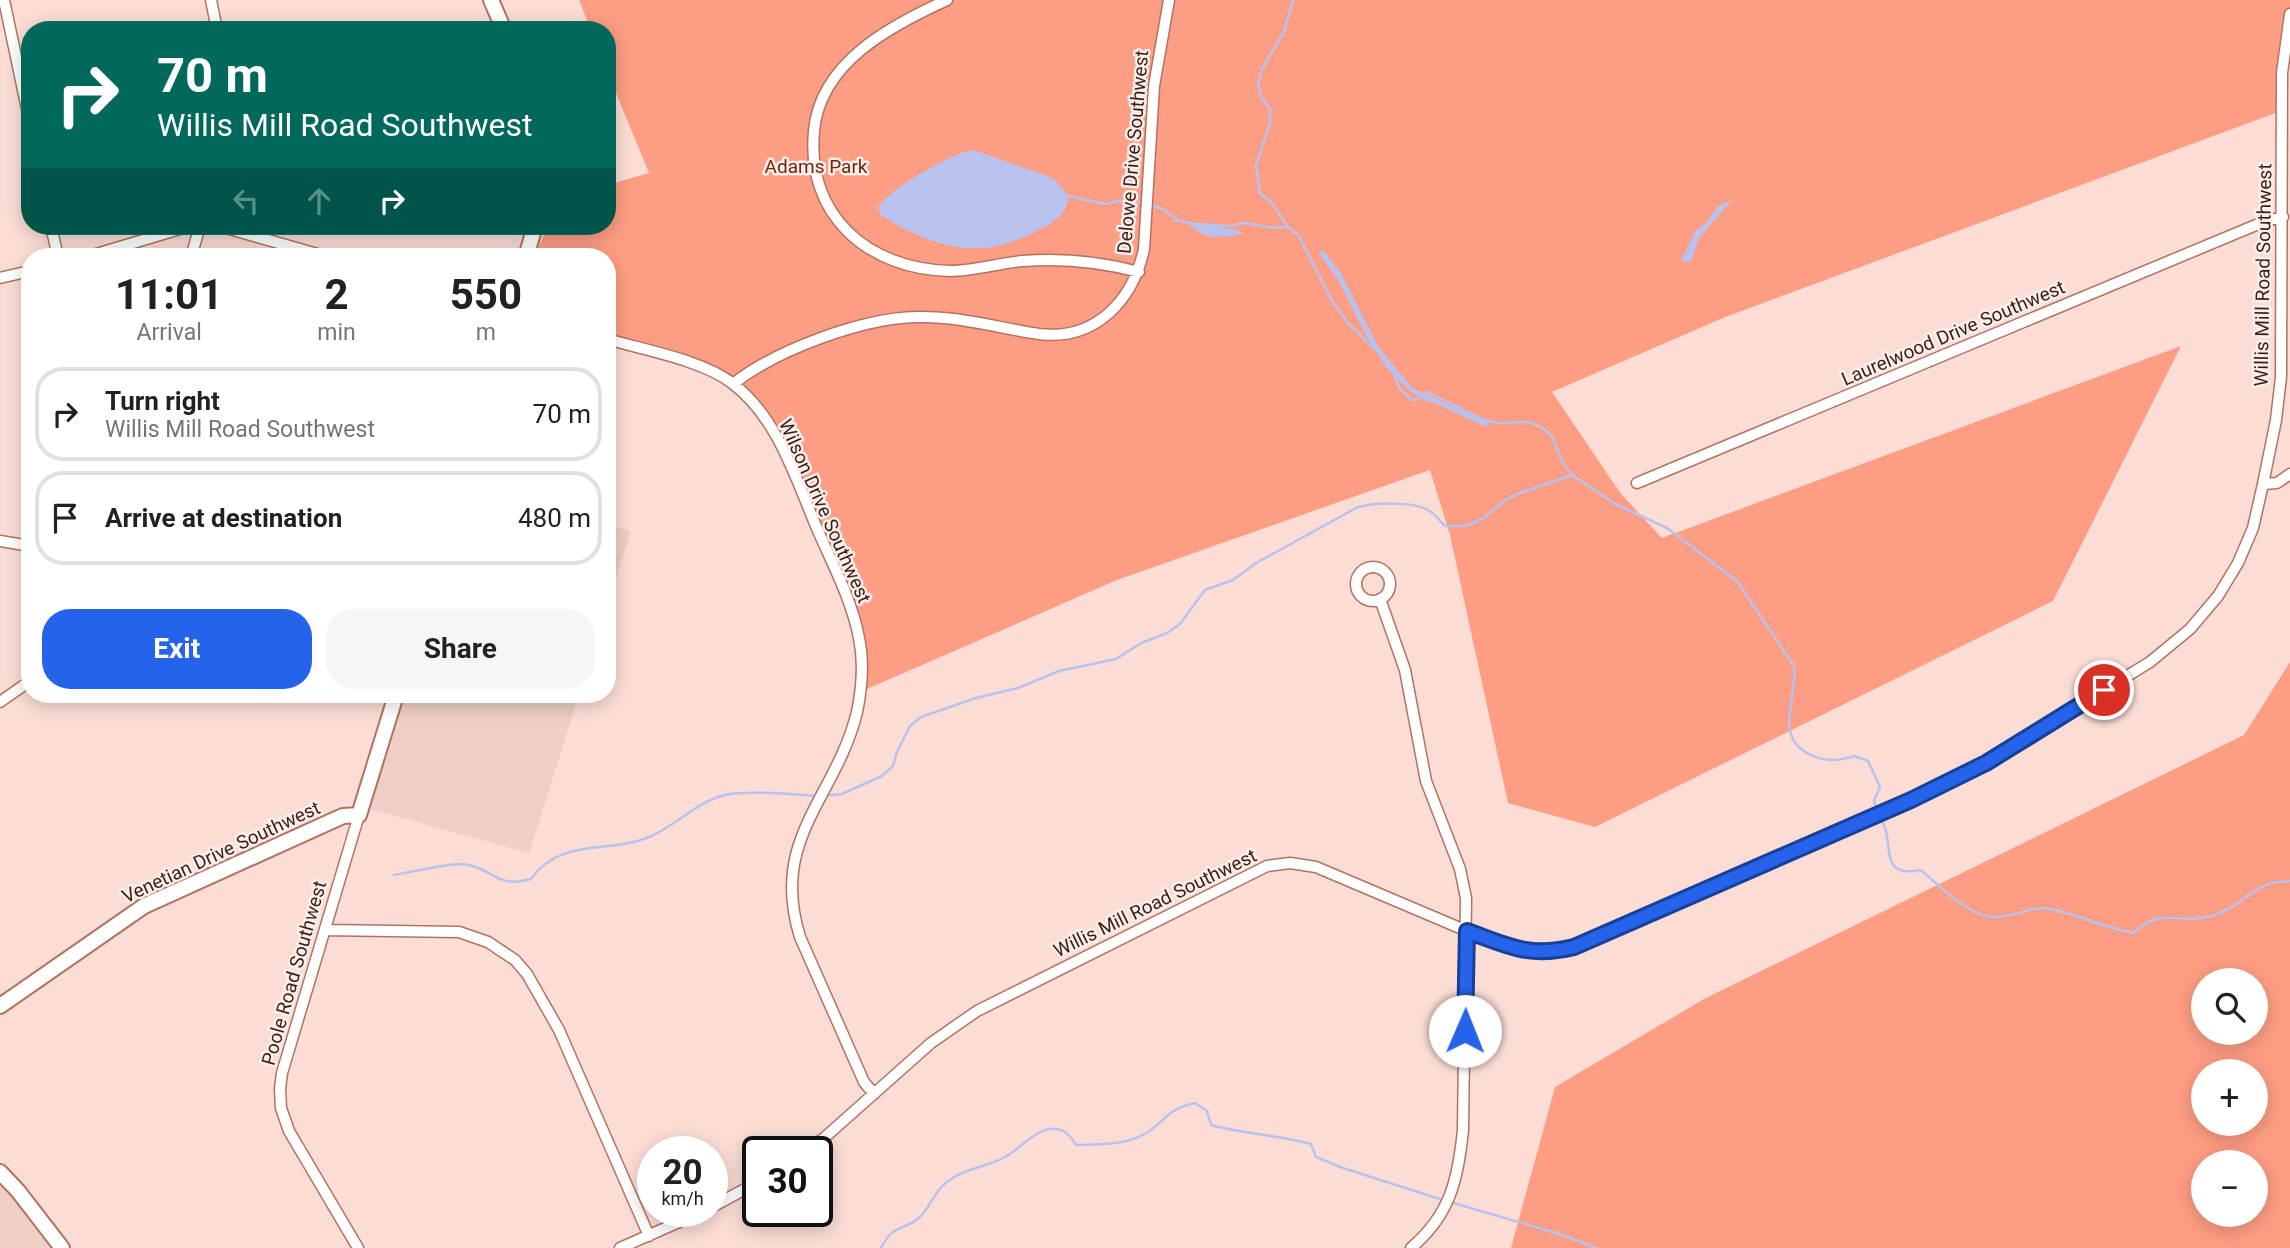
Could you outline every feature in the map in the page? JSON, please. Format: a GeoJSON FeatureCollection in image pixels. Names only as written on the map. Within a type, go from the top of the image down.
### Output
{"type":"FeatureCollection","features":[{"type":"Feature","properties":{"kind":"street"},"geometry":{"type":"LineString","coordinates":[[4,0],[21,80]]}},
{"type":"Feature","properties":{"kind":"street"},"geometry":{"type":"LineString","coordinates":[[211,0],[215,21]]}},
{"type":"Feature","properties":{"kind":"street"},"geometry":{"type":"LineString","coordinates":[[491,0],[500,21]]}},
{"type":"Feature","properties":{"kind":"street"},"geometry":{"type":"LineString","coordinates":[[947,0],[897,25],[861,50],[838,73],[821,102],[814,129],[813,160],[819,187],[832,214],[844,230],[872,249],[902,263],[926,269],[960,270],[1024,261],[1071,261],[1109,264],[1139,272]]}},
{"type":"Feature","properties":{"kind":"street","name":"Delowe Drive Southwest"},"geometry":{"type":"LineString","coordinates":[[733,384],[751,370],[855,326],[888,320],[944,317],[1040,334],[1058,334],[1076,331],[1097,322],[1114,309],[1129,292],[1139,272],[1144,249],[1154,86],[1169,0]]}},
{"type":"Feature","properties":{"kind":"street","name":"Willis Mill Road Southwest"},"geometry":{"type":"LineString","coordinates":[[826,1136],[931,1043],[977,1011],[1267,866],[1290,863],[1316,867],[1467,931],[1529,952],[1552,952],[1574,947],[1911,800],[1986,763],[2150,662],[2190,629],[2218,596],[2238,563],[2253,528],[2263,484],[2276,420],[2281,377],[2282,73],[2290,14]]}},
{"type":"Feature","properties":{"kind":"street","name":"Laurelwood Drive Southwest"},"geometry":{"type":"LineString","coordinates":[[1637,483],[2268,220],[2283,217]]}},
{"type":"Feature","properties":{"kind":"street"},"geometry":{"type":"LineString","coordinates":[[116,248],[160,235]]}},
{"type":"Feature","properties":{"kind":"street"},"geometry":{"type":"LineString","coordinates":[[251,235],[296,248]]}},
{"type":"Feature","properties":{"kind":"street"},"geometry":{"type":"LineString","coordinates":[[0,278],[21,273]]}},
{"type":"Feature","properties":{"kind":"street"},"geometry":{"type":"LineString","coordinates":[[616,342],[699,366],[733,384]]}},
{"type":"Feature","properties":{"kind":"street","name":"Wilson Drive Southwest"},"geometry":{"type":"LineString","coordinates":[[733,384],[757,407],[781,445],[844,590],[859,638],[862,675],[856,715],[848,738],[798,844],[792,867],[790,893],[800,937],[864,1082],[874,1094]]}},
{"type":"Feature","properties":{"kind":"street"},"geometry":{"type":"LineString","coordinates":[[2263,484],[2277,483],[2290,474]]}},
{"type":"Feature","properties":{"kind":"street"},"geometry":{"type":"LineString","coordinates":[[0,541],[21,544]]}},
{"type":"Feature","properties":{"kind":"street"},"geometry":{"type":"LineString","coordinates":[[1380,599],[1405,670],[1426,781],[1460,869],[1466,898],[1463,1130],[1459,1165],[1446,1205],[1429,1231],[1411,1248]]}},
{"type":"Feature","properties":{"kind":"street"},"geometry":{"type":"LineString","coordinates":[[0,702],[21,687]]}},
{"type":"Feature","properties":{"kind":"street"},"geometry":{"type":"LineString","coordinates":[[359,815],[394,703]]}},
{"type":"Feature","properties":{"kind":"street","name":"Poole Road Southwest"},"geometry":{"type":"LineString","coordinates":[[358,1248],[289,1131],[281,1108],[280,1089],[282,1073],[359,815]]}},
{"type":"Feature","properties":{"kind":"street","name":"Venetian Drive Southwest"},"geometry":{"type":"LineString","coordinates":[[0,1006],[144,905],[343,816],[359,815]]}},
{"type":"Feature","properties":{"kind":"street"},"geometry":{"type":"LineString","coordinates":[[325,929],[459,932],[488,942],[515,960],[543,999],[559,1030],[649,1236]]}},
{"type":"Feature","properties":{"kind":"street"},"geometry":{"type":"LineString","coordinates":[[0,1172],[62,1248]]}},
{"type":"Feature","properties":{"kind":"street"},"geometry":{"type":"LineString","coordinates":[[620,1248],[669,1227]]}},
{"type":"Feature","properties":{"kind":"shaded area"},"geometry":{"type":"Polygon","coordinates":[[[616,527],[631,531],[616,578],[616,527]]]}},
{"type":"Feature","properties":{"kind":"shaded area"},"geometry":{"type":"Polygon","coordinates":[[[390,703],[576,703],[529,853],[360,806],[390,703]]]}},
{"type":"Feature","properties":{"kind":"shaded area"},"geometry":{"type":"Polygon","coordinates":[[[0,1175],[60,1248],[0,1248],[0,1175]]]}},
{"type":"Feature","properties":{"kind":"green space","name":"Adams Park"},"geometry":{"type":"Polygon","coordinates":[[[579,0],[2290,0],[2290,54],[2281,111],[1723,318],[1552,392],[1621,494],[1662,538],[2181,346],[2053,601],[1595,827],[1508,803],[1450,535],[1430,470],[1117,580],[860,692],[865,646],[849,597],[821,524],[760,412],[732,378],[616,340],[616,248],[538,248],[544,235],[616,235],[616,182],[649,173],[616,93],[616,21],[587,21],[579,0]]]}},
{"type":"Feature","properties":{"kind":"green space"},"geometry":{"type":"Polygon","coordinates":[[[2290,662],[2290,1248],[1511,1248],[1555,1087],[1704,999],[2244,735],[2290,662]]]}},
{"type":"Feature","properties":{"kind":"water"},"geometry":{"type":"Polygon","coordinates":[[[973,150],[1055,180],[1068,196],[1062,213],[1049,224],[1020,239],[992,247],[975,248],[942,244],[910,232],[881,215],[878,208],[884,200],[906,183],[951,158],[973,150]]]}},
{"type":"Feature","properties":{"kind":"water"},"geometry":{"type":"Polygon","coordinates":[[[1732,200],[1699,238],[1691,262],[1681,261],[1696,230],[1706,223],[1718,206],[1732,200]]]}},
{"type":"Feature","properties":{"kind":"water"},"geometry":{"type":"Polygon","coordinates":[[[1176,219],[1236,230],[1241,234],[1208,236],[1188,224],[1172,222],[1176,219]]]}},
{"type":"Feature","properties":{"kind":"water"},"geometry":{"type":"Polygon","coordinates":[[[1323,250],[1340,272],[1378,346],[1414,389],[1489,423],[1486,427],[1426,401],[1410,391],[1386,367],[1338,280],[1319,254],[1323,250]]]}},
{"type":"Feature","properties":{"kind":"waterway"},"geometry":{"type":"LineString","coordinates":[[1293,0],[1284,32],[1262,69],[1258,84],[1261,97],[1270,109],[1270,123],[1256,165],[1260,193],[1271,202],[1288,227],[1299,236],[1332,301],[1349,324],[1376,350]]}},
{"type":"Feature","properties":{"kind":"waterway"},"geometry":{"type":"LineString","coordinates":[[1068,196],[1105,204],[1119,201],[1144,203]]}},
{"type":"Feature","properties":{"kind":"waterway"},"geometry":{"type":"LineString","coordinates":[[1150,205],[1162,209],[1178,220]]}},
{"type":"Feature","properties":{"kind":"waterway"},"geometry":{"type":"LineString","coordinates":[[1198,224],[1230,226],[1244,223],[1273,228],[1288,227]]}},
{"type":"Feature","properties":{"kind":"waterway"},"geometry":{"type":"LineString","coordinates":[[1394,374],[1400,389],[1413,401],[1427,392],[1484,420],[1498,423],[1528,422],[1541,427],[1552,436],[1563,463],[1572,475],[1615,504],[1667,528],[1737,581],[1794,666],[1789,716],[1792,738],[1799,747],[1822,759],[1854,756],[1868,761],[1880,787],[1874,800],[1877,812]]}},
{"type":"Feature","properties":{"kind":"waterway"},"geometry":{"type":"LineString","coordinates":[[823,796],[842,794],[882,776],[893,766],[910,726],[921,717],[976,698],[1018,688],[1059,671],[1116,659],[1141,643],[1179,625],[1205,590],[1233,580],[1256,563],[1358,507],[1413,505],[1430,511],[1445,526],[1466,526],[1482,519],[1517,494],[1572,475]]}},
{"type":"Feature","properties":{"kind":"waterway"},"geometry":{"type":"LineString","coordinates":[[394,875],[464,864],[482,869],[502,880],[531,879],[556,857],[649,837],[705,803],[725,795],[783,793],[817,796]]}},
{"type":"Feature","properties":{"kind":"waterway"},"geometry":{"type":"LineString","coordinates":[[1880,818],[1885,827],[1892,864],[1907,871],[1921,870],[1965,906],[1993,917],[2044,908],[2134,933],[2153,920],[2162,918],[2190,919],[2211,916],[2232,907],[2266,885],[2290,881]]}},
{"type":"Feature","properties":{"kind":"waterway"},"geometry":{"type":"LineString","coordinates":[[881,1248],[894,1231],[921,1216],[938,1191],[957,1175],[1005,1157],[1043,1131],[1063,1131],[1076,1145],[1122,1142],[1140,1137],[1174,1111],[1195,1103],[1207,1111],[1211,1125],[1311,1144],[1316,1157],[1443,1200]]}},
{"type":"Feature","properties":{"kind":"waterway"},"geometry":{"type":"LineString","coordinates":[[1450,1202],[1566,1236],[1596,1248]]}},
{"type":"Feature","properties":{"kind":"route"},"geometry":{"type":"LineString","coordinates":[[1465,1031],[1467,931],[1529,952],[1552,952],[1574,947],[1911,800],[1986,763],[2104,690]]}}]}
